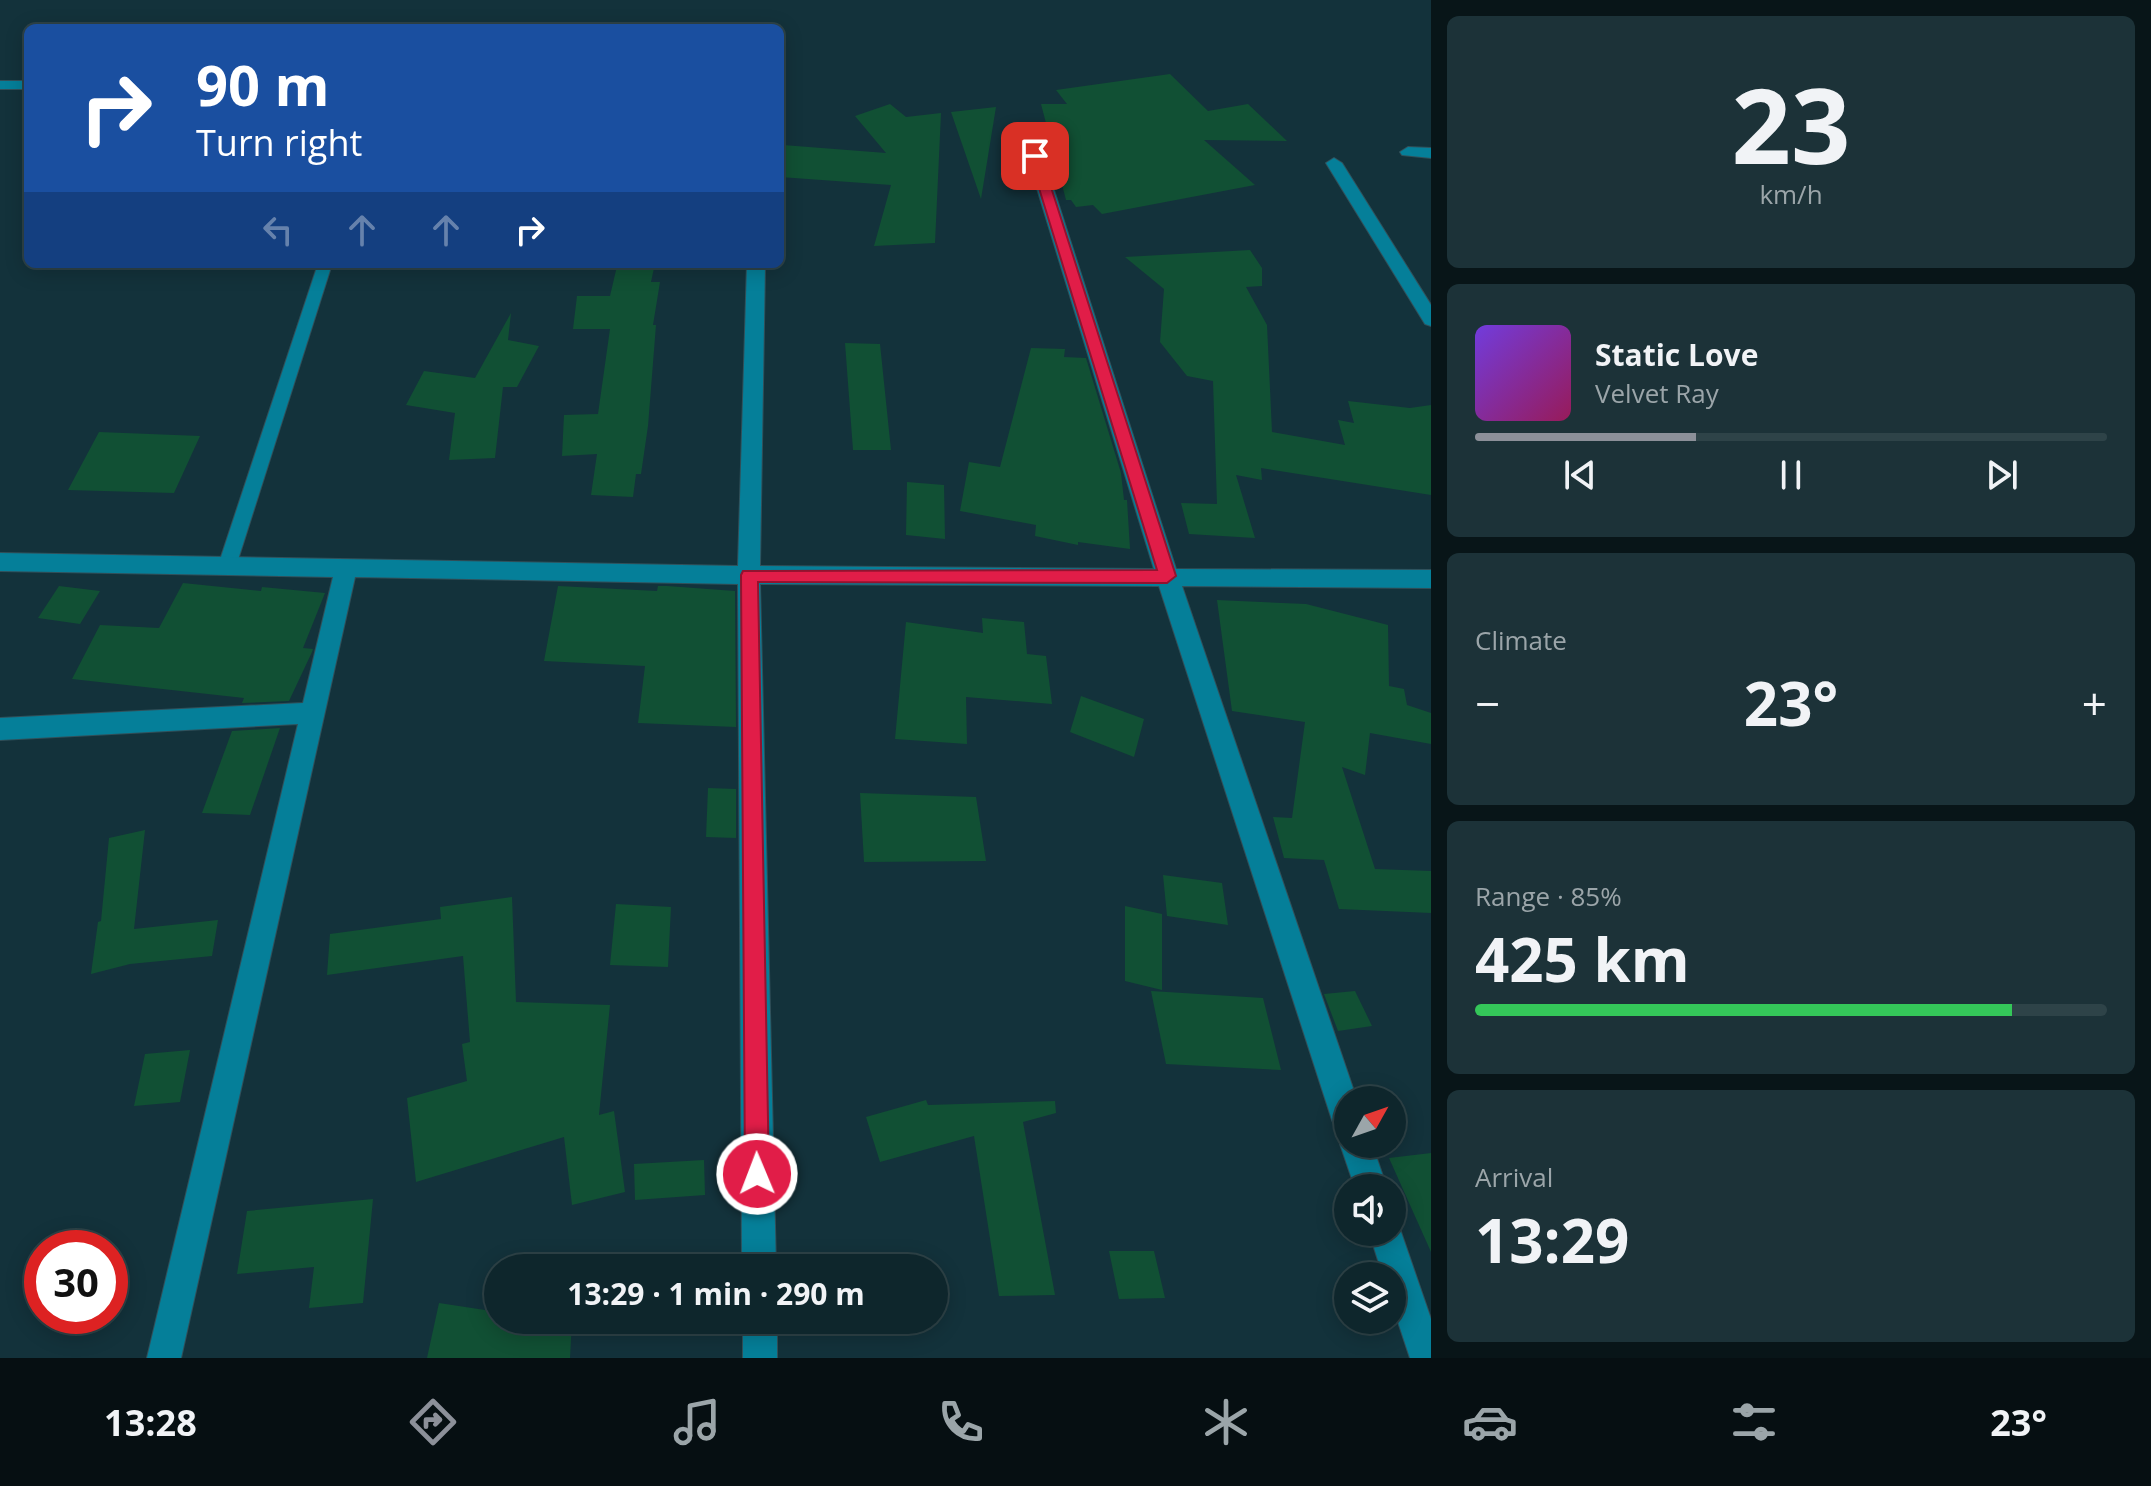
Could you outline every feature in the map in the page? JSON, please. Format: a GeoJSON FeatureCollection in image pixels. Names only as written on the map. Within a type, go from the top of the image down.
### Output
{"type":"FeatureCollection","features":[{"type":"Feature","properties":{"kind":"street"},"geometry":{"type":"LineString","coordinates":[[1408,152],[1431,153]]}},
{"type":"Feature","properties":{"kind":"street"},"geometry":{"type":"LineString","coordinates":[[1035,156],[1167,576],[1337,1086]]}},
{"type":"Feature","properties":{"kind":"street"},"geometry":{"type":"LineString","coordinates":[[1334,163],[1431,320]]}},
{"type":"Feature","properties":{"kind":"street"},"geometry":{"type":"LineString","coordinates":[[756,268],[749,575],[759,1254]]}},
{"type":"Feature","properties":{"kind":"street"},"geometry":{"type":"LineString","coordinates":[[0,562],[749,575],[1431,579]]}},
{"type":"Feature","properties":{"kind":"street"},"geometry":{"type":"LineString","coordinates":[[164,1358],[346,568]]}},
{"type":"Feature","properties":{"kind":"street"},"geometry":{"type":"LineString","coordinates":[[0,729],[313,713]]}},
{"type":"Feature","properties":{"kind":"street"},"geometry":{"type":"LineString","coordinates":[[1390,1246],[1427,1358]]}},
{"type":"Feature","properties":{"kind":"street"},"geometry":{"type":"LineString","coordinates":[[760,1334],[760,1358]]}},
{"type":"Feature","properties":{"kind":"lane"},"geometry":{"type":"LineString","coordinates":[[0,85],[24,85]]}},
{"type":"Feature","properties":{"kind":"lane"},"geometry":{"type":"LineString","coordinates":[[227,566],[324,268]]}},
{"type":"Feature","properties":{"kind":"building"},"geometry":{"type":"Polygon","coordinates":[[[1170,74],[1208,111],[1248,104],[1287,141],[1204,140],[1255,185],[1102,214],[1093,205],[1076,207],[1071,200],[1066,200],[1041,104],[1067,104],[1056,90],[1170,74]]]}},
{"type":"Feature","properties":{"kind":"building"},"geometry":{"type":"Polygon","coordinates":[[[890,104],[906,117],[941,113],[935,243],[874,246],[891,185],[784,177],[784,145],[886,153],[855,116],[890,104]]]}},
{"type":"Feature","properties":{"kind":"building"},"geometry":{"type":"Polygon","coordinates":[[[996,107],[981,199],[951,112],[996,107]]]}},
{"type":"Feature","properties":{"kind":"building"},"geometry":{"type":"Polygon","coordinates":[[[1250,250],[1262,268],[1262,286],[1246,287],[1267,325],[1272,432],[1345,445],[1338,420],[1354,423],[1348,401],[1410,408],[1431,405],[1431,495],[1261,468],[1262,480],[1236,475],[1255,538],[1189,534],[1181,503],[1217,504],[1213,381],[1187,376],[1160,342],[1164,289],[1125,257],[1250,250]]]}},
{"type":"Feature","properties":{"kind":"building"},"geometry":{"type":"Polygon","coordinates":[[[617,268],[654,268],[651,282],[660,282],[653,325],[656,325],[648,426],[641,474],[636,474],[633,497],[591,495],[597,454],[562,456],[564,415],[598,414],[610,329],[573,329],[577,296],[610,296],[617,268]]]}},
{"type":"Feature","properties":{"kind":"building"},"geometry":{"type":"Polygon","coordinates":[[[511,313],[508,340],[539,346],[517,387],[503,387],[495,458],[449,460],[455,413],[406,405],[424,371],[475,378],[511,313]]]}},
{"type":"Feature","properties":{"kind":"building"},"geometry":{"type":"Polygon","coordinates":[[[845,343],[880,344],[891,450],[853,450],[845,343]]]}},
{"type":"Feature","properties":{"kind":"building"},"geometry":{"type":"Polygon","coordinates":[[[1031,348],[1065,349],[1064,357],[1086,358],[1121,473],[1124,500],[1127,500],[1130,549],[1078,542],[1078,545],[1035,536],[1036,525],[960,511],[969,462],[1000,467],[1031,348]]]}},
{"type":"Feature","properties":{"kind":"building"},"geometry":{"type":"Polygon","coordinates":[[[99,432],[200,436],[174,493],[68,490],[99,432]]]}},
{"type":"Feature","properties":{"kind":"building"},"geometry":{"type":"Polygon","coordinates":[[[907,482],[944,485],[945,539],[906,535],[907,482]]]}},
{"type":"Feature","properties":{"kind":"building"},"geometry":{"type":"Polygon","coordinates":[[[183,583],[261,591],[262,587],[325,593],[303,648],[313,649],[312,652],[289,701],[242,703],[244,698],[72,679],[100,625],[159,628],[183,583]]]}},
{"type":"Feature","properties":{"kind":"building"},"geometry":{"type":"Polygon","coordinates":[[[59,586],[100,591],[80,624],[38,618],[59,586]]]}},
{"type":"Feature","properties":{"kind":"building"},"geometry":{"type":"Polygon","coordinates":[[[558,586],[657,591],[658,586],[667,586],[735,591],[736,727],[638,723],[645,666],[544,661],[558,586]]]}},
{"type":"Feature","properties":{"kind":"building"},"geometry":{"type":"Polygon","coordinates":[[[1217,600],[1306,604],[1388,625],[1389,686],[1404,689],[1407,705],[1431,713],[1431,744],[1370,733],[1365,775],[1342,767],[1375,869],[1431,871],[1431,913],[1339,909],[1324,860],[1284,858],[1273,817],[1292,818],[1305,722],[1232,711],[1217,600]]]}},
{"type":"Feature","properties":{"kind":"building"},"geometry":{"type":"Polygon","coordinates":[[[982,618],[1024,622],[1027,654],[1046,656],[1052,704],[966,697],[967,744],[895,739],[906,622],[983,633],[982,618]]]}},
{"type":"Feature","properties":{"kind":"building"},"geometry":{"type":"Polygon","coordinates":[[[1081,696],[1144,719],[1134,757],[1070,732],[1081,696]]]}},
{"type":"Feature","properties":{"kind":"building"},"geometry":{"type":"Polygon","coordinates":[[[280,728],[250,815],[202,813],[232,731],[280,728]]]}},
{"type":"Feature","properties":{"kind":"building"},"geometry":{"type":"Polygon","coordinates":[[[708,788],[736,789],[736,838],[706,837],[708,788]]]}},
{"type":"Feature","properties":{"kind":"building"},"geometry":{"type":"Polygon","coordinates":[[[860,793],[976,797],[986,861],[864,862],[860,793]]]}},
{"type":"Feature","properties":{"kind":"building"},"geometry":{"type":"Polygon","coordinates":[[[145,830],[134,929],[218,920],[212,956],[130,964],[91,974],[98,922],[101,921],[109,838],[145,830]]]}},
{"type":"Feature","properties":{"kind":"building"},"geometry":{"type":"Polygon","coordinates":[[[1163,875],[1222,883],[1228,925],[1167,916],[1163,875]]]}},
{"type":"Feature","properties":{"kind":"building"},"geometry":{"type":"Polygon","coordinates":[[[512,897],[516,1002],[610,1005],[599,1115],[614,1111],[625,1192],[572,1205],[564,1137],[416,1182],[407,1098],[467,1081],[462,1044],[470,1042],[463,956],[327,975],[330,934],[441,919],[440,907],[512,897]]]}},
{"type":"Feature","properties":{"kind":"building"},"geometry":{"type":"Polygon","coordinates":[[[616,904],[671,907],[668,967],[610,965],[616,904]]]}},
{"type":"Feature","properties":{"kind":"building"},"geometry":{"type":"Polygon","coordinates":[[[1125,906],[1162,914],[1162,990],[1125,981],[1125,906]]]}},
{"type":"Feature","properties":{"kind":"building"},"geometry":{"type":"Polygon","coordinates":[[[1151,991],[1263,998],[1281,1070],[1166,1064],[1151,991]]]}},
{"type":"Feature","properties":{"kind":"building"},"geometry":{"type":"Polygon","coordinates":[[[1355,991],[1372,1026],[1338,1031],[1324,994],[1355,991]]]}},
{"type":"Feature","properties":{"kind":"building"},"geometry":{"type":"Polygon","coordinates":[[[190,1050],[180,1102],[134,1106],[145,1054],[190,1050]]]}},
{"type":"Feature","properties":{"kind":"building"},"geometry":{"type":"Polygon","coordinates":[[[926,1100],[928,1105],[1055,1101],[1056,1113],[1023,1122],[1055,1295],[999,1296],[974,1136],[880,1162],[866,1117],[926,1100]]]}},
{"type":"Feature","properties":{"kind":"building"},"geometry":{"type":"Polygon","coordinates":[[[1431,1153],[1431,1252],[1406,1196],[1406,1174],[1396,1174],[1389,1158],[1431,1153]]]}},
{"type":"Feature","properties":{"kind":"building"},"geometry":{"type":"Polygon","coordinates":[[[704,1160],[705,1195],[635,1200],[634,1164],[704,1160]]]}},
{"type":"Feature","properties":{"kind":"building"},"geometry":{"type":"Polygon","coordinates":[[[373,1199],[363,1303],[309,1308],[314,1267],[237,1274],[247,1211],[373,1199]]]}},
{"type":"Feature","properties":{"kind":"building"},"geometry":{"type":"Polygon","coordinates":[[[1109,1251],[1154,1251],[1165,1298],[1119,1299],[1109,1251]]]}},
{"type":"Feature","properties":{"kind":"building"},"geometry":{"type":"Polygon","coordinates":[[[439,1303],[484,1310],[484,1334],[571,1334],[570,1358],[427,1358],[439,1303]]]}},
{"type":"Feature","properties":{"kind":"route"},"geometry":{"type":"LineString","coordinates":[[757,1174],[749,575],[1167,576],[1035,156]]}}]}
